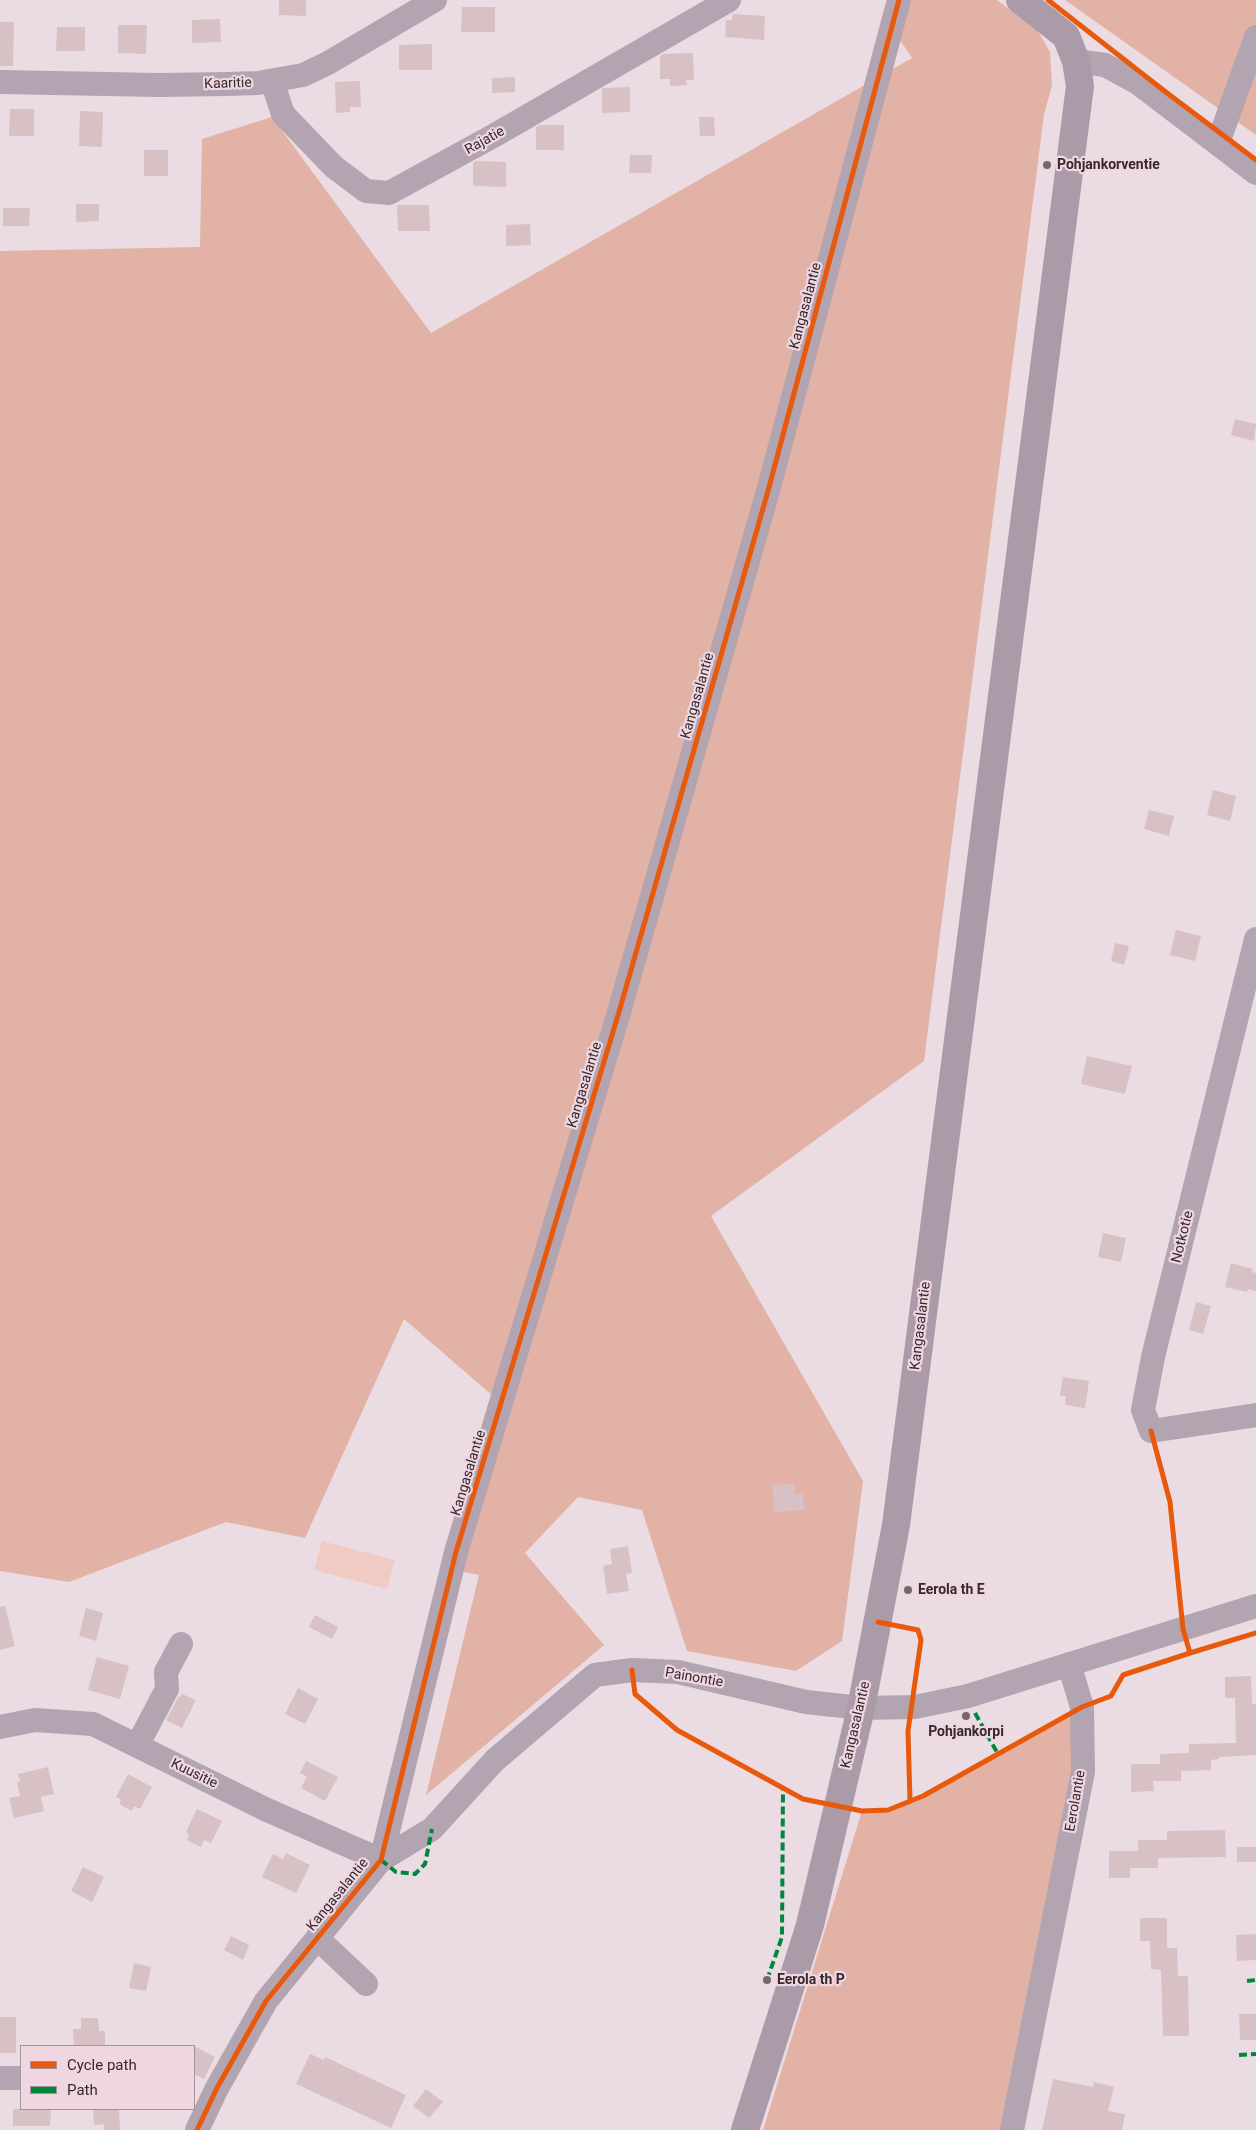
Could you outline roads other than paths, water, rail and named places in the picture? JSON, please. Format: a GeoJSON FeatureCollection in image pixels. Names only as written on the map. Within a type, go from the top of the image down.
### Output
{"type":"FeatureCollection","features":[{"type":"Feature","properties":{"kind":"main road"},"geometry":{"type":"LineString","coordinates":[[1020,0],[1066,36],[1076,61]]}},
{"type":"Feature","properties":{"kind":"main road","name":"Kangasalantie"},"geometry":{"type":"LineString","coordinates":[[745,2130],[810,1925],[861,1708],[896,1525],[1056,262],[1076,122],[1080,86],[1076,61]]}},
{"type":"Feature","properties":{"kind":"street","name":"Kaaritie"},"geometry":{"type":"LineString","coordinates":[[0,82],[159,85],[272,81],[303,75],[328,63],[435,0]]}},
{"type":"Feature","properties":{"kind":"street","name":"Rajatie"},"geometry":{"type":"LineString","coordinates":[[272,81],[283,114],[334,167],[366,191],[389,194],[729,0]]}},
{"type":"Feature","properties":{"kind":"street","name":"Kangasalantie"},"geometry":{"type":"LineString","coordinates":[[197,2118],[217,2088],[266,2001],[381,1860],[456,1552],[619,1012],[763,510],[899,0]]}},
{"type":"Feature","properties":{"kind":"street"},"geometry":{"type":"LineString","coordinates":[[1218,143],[1256,37]]}},
{"type":"Feature","properties":{"kind":"street"},"geometry":{"type":"LineString","coordinates":[[1076,61],[1105,65],[1138,83],[1256,173]]}},
{"type":"Feature","properties":{"kind":"street","name":"Notkotie"},"geometry":{"type":"LineString","coordinates":[[1256,939],[1153,1357],[1142,1410],[1151,1431],[1256,1415]]}},
{"type":"Feature","properties":{"kind":"street"},"geometry":{"type":"LineString","coordinates":[[1069,1664],[1256,1606]]}},
{"type":"Feature","properties":{"kind":"street"},"geometry":{"type":"LineString","coordinates":[[137,1746],[167,1689],[166,1672],[181,1644]]}},
{"type":"Feature","properties":{"kind":"street","name":"Painontie"},"geometry":{"type":"LineString","coordinates":[[381,1860],[432,1829],[495,1760],[595,1674],[632,1670],[678,1672],[806,1702],[861,1708],[915,1707],[968,1696],[1069,1664]]}},
{"type":"Feature","properties":{"kind":"street","name":"Eerolantie"},"geometry":{"type":"LineString","coordinates":[[1012,2130],[1083,1772],[1082,1707],[1069,1664]]}},
{"type":"Feature","properties":{"kind":"street","name":"Kuusitie"},"geometry":{"type":"LineString","coordinates":[[0,1727],[35,1720],[93,1724],[265,1809],[381,1860]]}},
{"type":"Feature","properties":{"kind":"street"},"geometry":{"type":"LineString","coordinates":[[317,1938],[366,1984]]}},
{"type":"Feature","properties":{"kind":"street"},"geometry":{"type":"LineString","coordinates":[[0,2078],[20,2078]]}},
{"type":"Feature","properties":{"kind":"place","name":"Pohjankorventie"},"geometry":{"type":"Point","coordinates":[1047,165]}},
{"type":"Feature","properties":{"kind":"place","name":"Eerola th E"},"geometry":{"type":"Point","coordinates":[908,1590]}},
{"type":"Feature","properties":{"kind":"place","name":"Pohjankorpi"},"geometry":{"type":"Point","coordinates":[966,1716]}},
{"type":"Feature","properties":{"kind":"place","name":"Eerola th P"},"geometry":{"type":"Point","coordinates":[767,1980]}}]}
